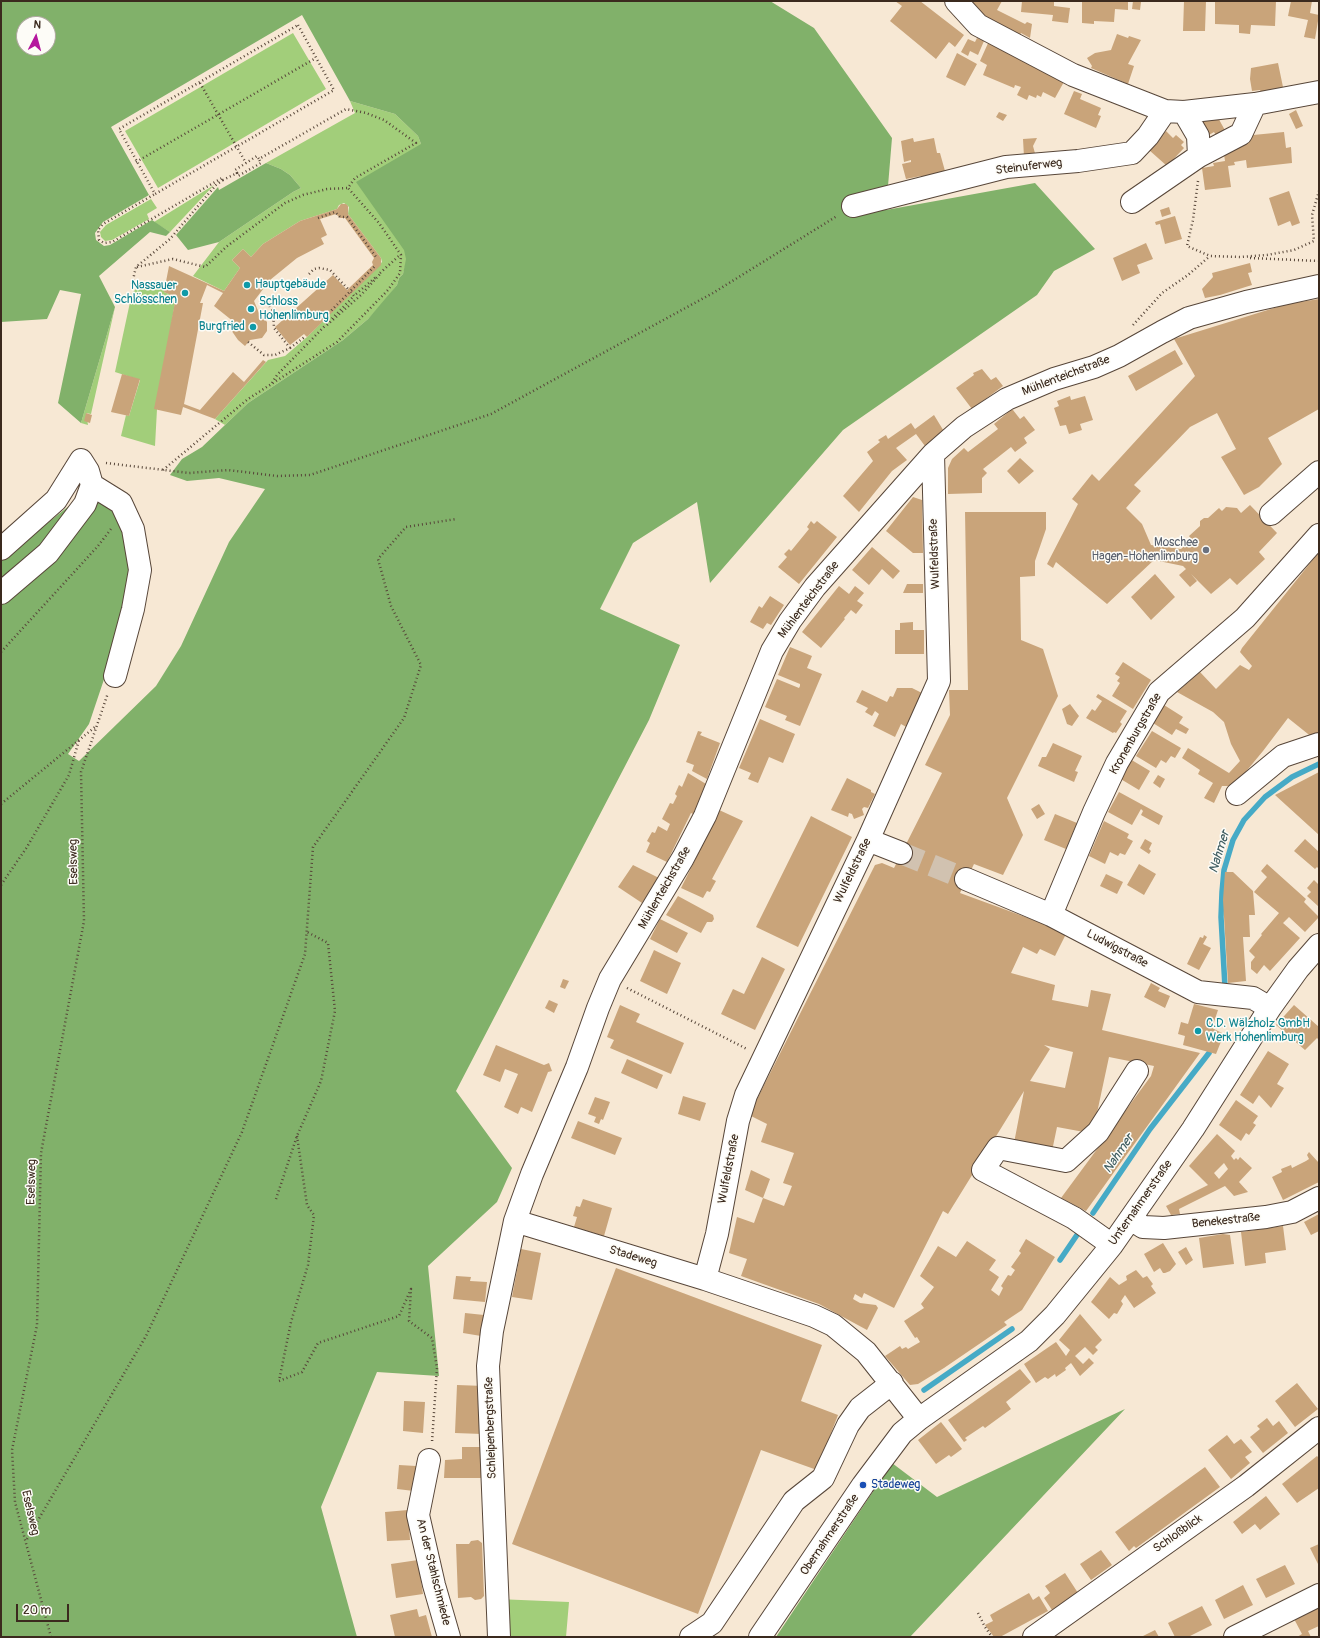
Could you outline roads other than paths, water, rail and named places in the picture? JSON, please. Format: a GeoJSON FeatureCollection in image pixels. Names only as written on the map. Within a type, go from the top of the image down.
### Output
{"type":"FeatureCollection","features":[{"type":"Feature","properties":{"kind":"street"},"geometry":{"type":"LineString","coordinates":[[956,1],[978,25],[1073,75],[1175,111],[1255,104],[1319,92]]}},
{"type":"Feature","properties":{"kind":"street"},"geometry":{"type":"LineString","coordinates":[[1132,202],[1199,156],[1241,134],[1255,104]]}},
{"type":"Feature","properties":{"kind":"street"},"geometry":{"type":"LineString","coordinates":[[1175,111],[1198,136],[1199,156]]}},
{"type":"Feature","properties":{"kind":"street","name":"Steinuferweg"},"geometry":{"type":"LineString","coordinates":[[853,206],[1006,168],[1078,161],[1132,153],[1175,111]]}},
{"type":"Feature","properties":{"kind":"street","name":"Mühlenteichstraße"},"geometry":{"type":"LineString","coordinates":[[515,1221],[532,1174],[577,1067],[610,979],[683,858],[705,816],[772,651],[790,621],[815,587],[933,454],[964,427],[1007,399],[1054,379],[1094,367],[1120,356],[1189,318],[1246,302],[1319,286]]}},
{"type":"Feature","properties":{"kind":"street","name":"Wulfeldstraße"},"geometry":{"type":"LineString","coordinates":[[705,1279],[717,1234],[738,1121],[746,1095],[868,840],[938,681],[933,454]]}},
{"type":"Feature","properties":{"kind":"street"},"geometry":{"type":"LineString","coordinates":[[1,549],[56,500],[81,460],[88,470],[92,485],[84,504],[48,553],[1,593]]}},
{"type":"Feature","properties":{"kind":"street"},"geometry":{"type":"LineString","coordinates":[[1271,514],[1319,472]]}},
{"type":"Feature","properties":{"kind":"street"},"geometry":{"type":"LineString","coordinates":[[92,485],[121,503],[133,529],[140,570],[133,609],[115,676]]}},
{"type":"Feature","properties":{"kind":"street","name":"Kronenburgstraße"},"geometry":{"type":"LineString","coordinates":[[1051,915],[1094,812],[1117,763],[1159,692],[1245,618],[1319,535]]}},
{"type":"Feature","properties":{"kind":"street"},"geometry":{"type":"LineString","coordinates":[[1237,794],[1283,756],[1319,744]]}},
{"type":"Feature","properties":{"kind":"street"},"geometry":{"type":"LineString","coordinates":[[868,840],[901,853]]}},
{"type":"Feature","properties":{"kind":"street","name":"Ludwigstraße"},"geometry":{"type":"LineString","coordinates":[[966,879],[1051,915],[1198,992],[1253,998],[1270,1008]]}},
{"type":"Feature","properties":{"kind":"street","name":"Unternahmerstraße"},"geometry":{"type":"LineString","coordinates":[[919,1419],[1034,1337],[1055,1315],[1112,1245],[1131,1219],[1193,1129],[1270,1008],[1298,969],[1319,945]]}},
{"type":"Feature","properties":{"kind":"street"},"geometry":{"type":"LineString","coordinates":[[1112,1245],[1074,1218],[983,1170],[998,1148],[1066,1161],[1098,1132],[1137,1070]]}},
{"type":"Feature","properties":{"kind":"street","name":"Benekestraße"},"geometry":{"type":"LineString","coordinates":[[1131,1219],[1143,1228],[1164,1228],[1258,1218],[1292,1212],[1319,1198]]}},
{"type":"Feature","properties":{"kind":"street","name":"Stadeweg"},"geometry":{"type":"LineString","coordinates":[[515,1221],[705,1279],[814,1316],[833,1325],[866,1352],[919,1419]]}},
{"type":"Feature","properties":{"kind":"street","name":"Schleipenbergstraße"},"geometry":{"type":"LineString","coordinates":[[498,1637],[488,1366],[495,1316],[515,1221]]}},
{"type":"Feature","properties":{"kind":"street"},"geometry":{"type":"LineString","coordinates":[[691,1637],[712,1623],[794,1501],[823,1478],[848,1425],[860,1408],[892,1383]]}},
{"type":"Feature","properties":{"kind":"street","name":"Obernahmerstraße"},"geometry":{"type":"LineString","coordinates":[[760,1637],[863,1485],[902,1433],[919,1419]]}},
{"type":"Feature","properties":{"kind":"street","name":"Schloßblick"},"geometry":{"type":"LineString","coordinates":[[1034,1637],[1246,1486],[1319,1428]]}},
{"type":"Feature","properties":{"kind":"street","name":"An der Stahlschmiede"},"geometry":{"type":"LineString","coordinates":[[429,1460],[418,1515],[434,1585],[449,1637]]}},
{"type":"Feature","properties":{"kind":"street"},"geometry":{"type":"LineString","coordinates":[[1235,1637],[1319,1595]]}},
{"type":"Feature","properties":{"kind":"waterway","name":"Nahmer"},"geometry":{"type":"LineString","coordinates":[[1225,987],[1221,917],[1222,892],[1224,870],[1233,840],[1244,820],[1265,797],[1292,777],[1319,764]]}},
{"type":"Feature","properties":{"kind":"waterway","name":"Nahmer"},"geometry":{"type":"LineString","coordinates":[[1093,1213],[1150,1129],[1209,1053]]}},
{"type":"Feature","properties":{"kind":"waterway","name":"Nahmer"},"geometry":{"type":"LineString","coordinates":[[1060,1260],[1079,1232]]}},
{"type":"Feature","properties":{"kind":"waterway","name":"Nahmer"},"geometry":{"type":"LineString","coordinates":[[924,1390],[1012,1329]]}},
{"type":"Feature","properties":{"kind":"tunnel"},"geometry":{"type":"LineString","coordinates":[[901,853],[966,879]]}},
{"type":"Feature","properties":{"kind":"place","name":"Hauptgebäude"},"geometry":{"type":"Point","coordinates":[247,285]}},
{"type":"Feature","properties":{"kind":"place","name":"Nassauer Schlösschen"},"geometry":{"type":"Point","coordinates":[185,293]}},
{"type":"Feature","properties":{"kind":"place","name":"Schloss Hohenlimburg"},"geometry":{"type":"Point","coordinates":[251,309]}},
{"type":"Feature","properties":{"kind":"place","name":"Burgfried"},"geometry":{"type":"Point","coordinates":[253,327]}},
{"type":"Feature","properties":{"kind":"place","name":"Moschee Hagen-Hohenlimburg"},"geometry":{"type":"Point","coordinates":[1206,550]}},
{"type":"Feature","properties":{"kind":"place","name":"C.D. Wälzholz GmbH Werk Hohenlimburg"},"geometry":{"type":"Point","coordinates":[1198,1031]}},
{"type":"Feature","properties":{"kind":"place","name":"Stadeweg"},"geometry":{"type":"Point","coordinates":[863,1485]}}]}
